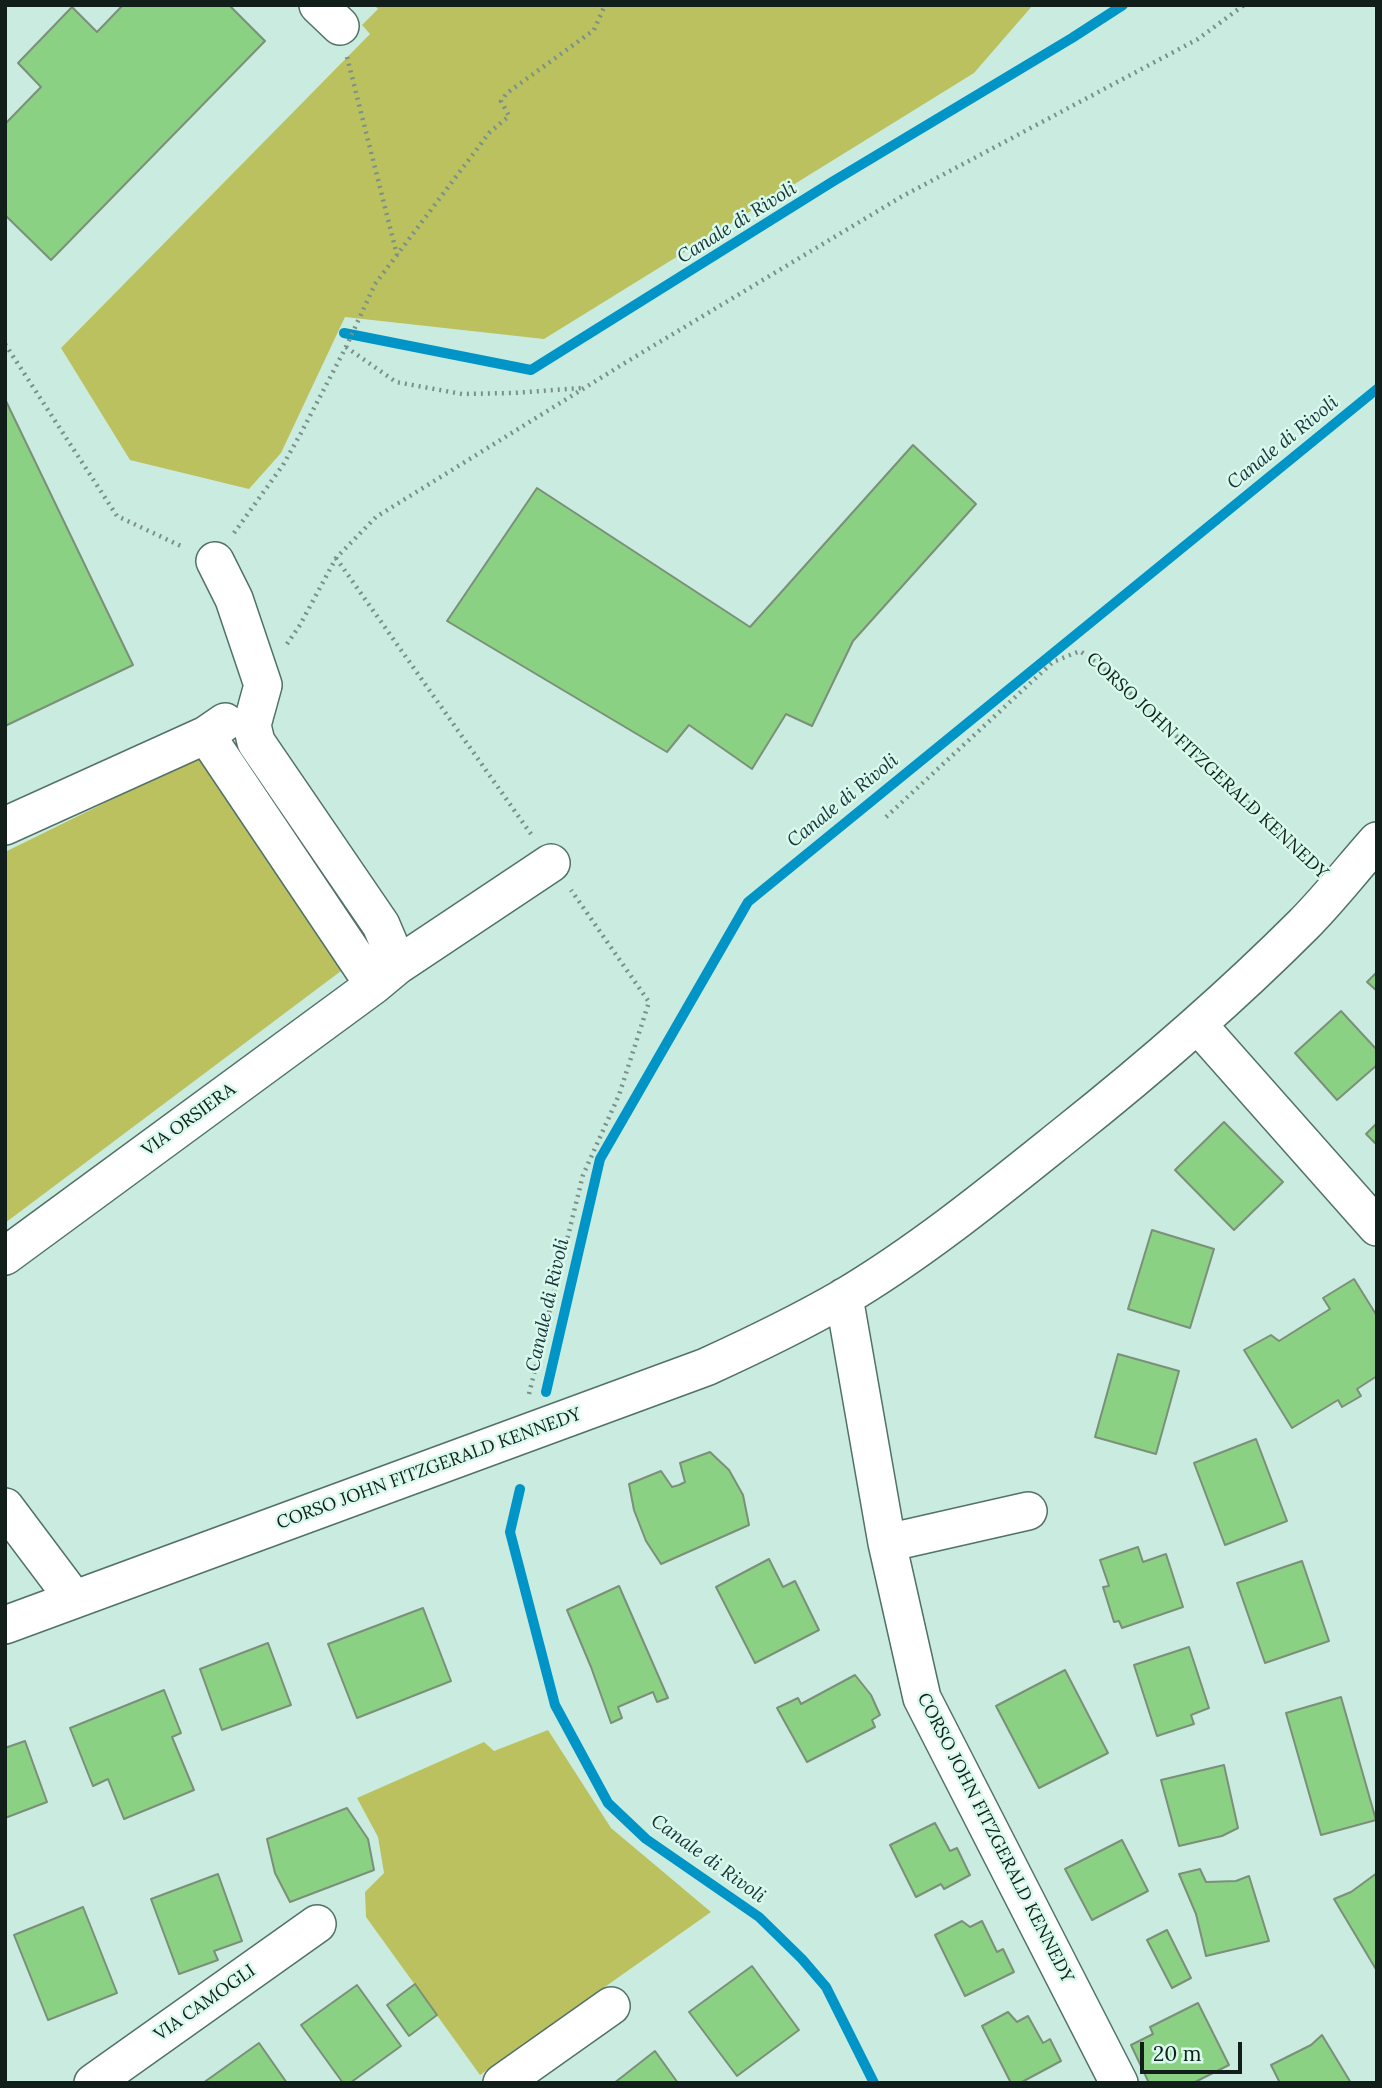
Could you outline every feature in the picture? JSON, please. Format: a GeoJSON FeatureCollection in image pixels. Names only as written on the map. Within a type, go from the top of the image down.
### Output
{"type":"FeatureCollection","features":[{"type":"Feature","properties":{"kind":"street"},"geometry":{"type":"LineString","coordinates":[[215,561],[234,599],[263,685],[252,725],[256,742],[381,925],[386,975]]}},
{"type":"Feature","properties":{"kind":"street"},"geometry":{"type":"LineString","coordinates":[[5,826],[206,735],[239,713],[263,685]]}},
{"type":"Feature","properties":{"kind":"street"},"geometry":{"type":"LineString","coordinates":[[206,735],[386,975]]}},
{"type":"Feature","properties":{"kind":"street","name":"CORSO JOHN FITZGERALD KENNEDY"},"geometry":{"type":"LineString","coordinates":[[5,1625],[706,1367],[784,1331],[844,1297],[988,1197],[1198,1025],[1304,924],[1377,841]]}},
{"type":"Feature","properties":{"kind":"street","name":"VIA ORSIERA"},"geometry":{"type":"LineString","coordinates":[[5,1256],[386,975],[551,863]]}},
{"type":"Feature","properties":{"kind":"street"},"geometry":{"type":"LineString","coordinates":[[1198,1025],[1377,1227]]}},
{"type":"Feature","properties":{"kind":"street","name":"CORSO JOHN FITZGERALD KENNEDY"},"geometry":{"type":"LineString","coordinates":[[844,1297],[887,1543],[922,1698],[1119,2083]]}},
{"type":"Feature","properties":{"kind":"street"},"geometry":{"type":"LineString","coordinates":[[5,1507],[74,1599]]}},
{"type":"Feature","properties":{"kind":"street"},"geometry":{"type":"LineString","coordinates":[[887,1543],[1028,1511]]}},
{"type":"Feature","properties":{"kind":"street","name":"VIA CAMOGLI"},"geometry":{"type":"LineString","coordinates":[[93,2083],[317,1924]]}},
{"type":"Feature","properties":{"kind":"street"},"geometry":{"type":"LineString","coordinates":[[502,2083],[611,2006]]}},
{"type":"Feature","properties":{"kind":"path"},"geometry":{"type":"LineString","coordinates":[[5,344],[117,516],[215,561],[283,465],[346,347],[375,284],[489,133],[509,116],[501,101],[507,93],[594,30],[605,5]]}},
{"type":"Feature","properties":{"kind":"path"},"geometry":{"type":"LineString","coordinates":[[263,685],[272,665],[300,625],[336,558],[376,516],[584,387],[901,197],[1198,39],[1244,5]]}},
{"type":"Feature","properties":{"kind":"path"},"geometry":{"type":"LineString","coordinates":[[329,16],[397,256]]}},
{"type":"Feature","properties":{"kind":"path"},"geometry":{"type":"LineString","coordinates":[[346,347],[396,382],[462,394],[584,387]]}},
{"type":"Feature","properties":{"kind":"path"},"geometry":{"type":"LineString","coordinates":[[336,558],[649,1002],[620,1095],[583,1175],[530,1388],[523,1436]]}},
{"type":"Feature","properties":{"kind":"path","name":"CORSO JOHN FITZGERALD KENNEDY"},"geometry":{"type":"LineString","coordinates":[[886,817],[1053,662],[1080,651],[1101,666],[1338,886]]}},
{"type":"Feature","properties":{"kind":"green space"},"geometry":{"type":"Polygon","coordinates":[[[374,5],[1033,5],[974,73],[544,339],[345,317],[281,453],[249,489],[130,460],[61,348],[370,34],[362,25],[378,9],[374,5]]]}},
{"type":"Feature","properties":{"kind":"green space"},"geometry":{"type":"Polygon","coordinates":[[[200,756],[345,968],[5,1223],[5,852],[200,756]]]}},
{"type":"Feature","properties":{"kind":"green space"},"geometry":{"type":"Polygon","coordinates":[[[548,1730],[611,1828],[711,1912],[480,2075],[366,1917],[365,1892],[384,1873],[378,1837],[357,1798],[484,1742],[494,1751],[548,1730]]]}},
{"type":"Feature","properties":{"kind":"building"},"geometry":{"type":"Polygon","coordinates":[[[123,5],[229,5],[265,41],[51,260],[5,215],[5,124],[41,87],[18,63],[72,7],[97,32],[123,5]]]}},
{"type":"Feature","properties":{"kind":"building"},"geometry":{"type":"Polygon","coordinates":[[[5,399],[133,665],[5,726],[5,399]]]}},
{"type":"Feature","properties":{"kind":"building"},"geometry":{"type":"Polygon","coordinates":[[[913,445],[976,504],[853,641],[812,726],[786,714],[752,769],[689,725],[667,752],[447,621],[537,488],[750,627],[913,445]]]}},
{"type":"Feature","properties":{"kind":"building"},"geometry":{"type":"Polygon","coordinates":[[[1377,972],[1377,991],[1367,982],[1377,972]]]}},
{"type":"Feature","properties":{"kind":"building"},"geometry":{"type":"Polygon","coordinates":[[[1341,1011],[1377,1050],[1377,1065],[1337,1100],[1295,1053],[1341,1011]]]}},
{"type":"Feature","properties":{"kind":"building"},"geometry":{"type":"Polygon","coordinates":[[[1224,1122],[1283,1182],[1234,1230],[1175,1170],[1224,1122]]]}},
{"type":"Feature","properties":{"kind":"building"},"geometry":{"type":"Polygon","coordinates":[[[1377,1123],[1377,1145],[1366,1134],[1377,1123]]]}},
{"type":"Feature","properties":{"kind":"building"},"geometry":{"type":"Polygon","coordinates":[[[1152,1230],[1214,1249],[1190,1328],[1128,1309],[1152,1230]]]}},
{"type":"Feature","properties":{"kind":"building"},"geometry":{"type":"Polygon","coordinates":[[[1354,1279],[1377,1316],[1377,1376],[1357,1389],[1361,1396],[1342,1407],[1338,1400],[1292,1428],[1244,1350],[1271,1335],[1279,1341],[1330,1309],[1323,1298],[1354,1279]]]}},
{"type":"Feature","properties":{"kind":"building"},"geometry":{"type":"Polygon","coordinates":[[[1118,1354],[1179,1371],[1156,1454],[1095,1437],[1118,1354]]]}},
{"type":"Feature","properties":{"kind":"building"},"geometry":{"type":"Polygon","coordinates":[[[1256,1439],[1287,1521],[1225,1545],[1194,1463],[1256,1439]]]}},
{"type":"Feature","properties":{"kind":"building"},"geometry":{"type":"Polygon","coordinates":[[[710,1452],[729,1470],[743,1495],[749,1525],[661,1564],[646,1541],[634,1510],[629,1484],[661,1471],[672,1487],[679,1485],[685,1482],[680,1463],[710,1452]]]}},
{"type":"Feature","properties":{"kind":"building"},"geometry":{"type":"Polygon","coordinates":[[[1138,1547],[1143,1562],[1166,1554],[1183,1607],[1122,1628],[1119,1621],[1114,1622],[1103,1587],[1109,1586],[1100,1560],[1138,1547]]]}},
{"type":"Feature","properties":{"kind":"building"},"geometry":{"type":"Polygon","coordinates":[[[769,1559],[783,1587],[795,1581],[819,1630],[755,1663],[716,1587],[769,1559]]]}},
{"type":"Feature","properties":{"kind":"building"},"geometry":{"type":"Polygon","coordinates":[[[1302,1561],[1329,1641],[1265,1663],[1237,1583],[1302,1561]]]}},
{"type":"Feature","properties":{"kind":"building"},"geometry":{"type":"Polygon","coordinates":[[[619,1586],[668,1698],[657,1702],[653,1692],[618,1707],[622,1718],[611,1723],[567,1610],[619,1586]]]}},
{"type":"Feature","properties":{"kind":"building"},"geometry":{"type":"Polygon","coordinates":[[[423,1608],[451,1681],[357,1718],[328,1644],[423,1608]]]}},
{"type":"Feature","properties":{"kind":"building"},"geometry":{"type":"Polygon","coordinates":[[[268,1643],[291,1705],[222,1730],[200,1669],[268,1643]]]}},
{"type":"Feature","properties":{"kind":"building"},"geometry":{"type":"Polygon","coordinates":[[[1189,1647],[1209,1708],[1191,1715],[1194,1724],[1157,1736],[1134,1665],[1189,1647]]]}},
{"type":"Feature","properties":{"kind":"building"},"geometry":{"type":"Polygon","coordinates":[[[1065,1670],[1108,1753],[1039,1788],[996,1706],[1065,1670]]]}},
{"type":"Feature","properties":{"kind":"building"},"geometry":{"type":"Polygon","coordinates":[[[855,1675],[871,1695],[880,1715],[872,1720],[875,1727],[807,1762],[777,1708],[798,1698],[801,1704],[855,1675]]]}},
{"type":"Feature","properties":{"kind":"building"},"geometry":{"type":"Polygon","coordinates":[[[164,1690],[181,1733],[172,1737],[194,1790],[124,1819],[108,1779],[93,1786],[70,1728],[164,1690]]]}},
{"type":"Feature","properties":{"kind":"building"},"geometry":{"type":"Polygon","coordinates":[[[1341,1697],[1376,1820],[1321,1835],[1286,1713],[1341,1697]]]}},
{"type":"Feature","properties":{"kind":"building"},"geometry":{"type":"Polygon","coordinates":[[[25,1741],[47,1802],[5,1818],[5,1748],[25,1741]]]}},
{"type":"Feature","properties":{"kind":"building"},"geometry":{"type":"Polygon","coordinates":[[[1224,1765],[1238,1828],[1222,1836],[1179,1846],[1161,1780],[1224,1765]]]}},
{"type":"Feature","properties":{"kind":"building"},"geometry":{"type":"Polygon","coordinates":[[[347,1808],[368,1839],[374,1870],[290,1902],[275,1873],[267,1839],[347,1808]]]}},
{"type":"Feature","properties":{"kind":"building"},"geometry":{"type":"Polygon","coordinates":[[[935,1823],[950,1851],[957,1848],[970,1875],[944,1889],[941,1884],[916,1897],[890,1845],[935,1823]]]}},
{"type":"Feature","properties":{"kind":"building"},"geometry":{"type":"Polygon","coordinates":[[[1122,1840],[1148,1891],[1092,1920],[1065,1869],[1122,1840]]]}},
{"type":"Feature","properties":{"kind":"building"},"geometry":{"type":"Polygon","coordinates":[[[1200,1869],[1206,1882],[1236,1881],[1249,1876],[1269,1941],[1206,1956],[1196,1914],[1179,1874],[1200,1869]]]}},
{"type":"Feature","properties":{"kind":"building"},"geometry":{"type":"Polygon","coordinates":[[[1377,1873],[1377,1971],[1334,1899],[1351,1892],[1377,1873]]]}},
{"type":"Feature","properties":{"kind":"building"},"geometry":{"type":"Polygon","coordinates":[[[218,1874],[242,1941],[214,1951],[218,1960],[179,1974],[151,1899],[218,1874]]]}},
{"type":"Feature","properties":{"kind":"building"},"geometry":{"type":"Polygon","coordinates":[[[83,1907],[117,1993],[48,2020],[14,1935],[83,1907]]]}},
{"type":"Feature","properties":{"kind":"building"},"geometry":{"type":"Polygon","coordinates":[[[962,1921],[970,1927],[982,1921],[997,1952],[1003,1949],[1014,1972],[965,1996],[935,1935],[962,1921]]]}},
{"type":"Feature","properties":{"kind":"building"},"geometry":{"type":"Polygon","coordinates":[[[1167,1930],[1191,1978],[1172,1988],[1147,1940],[1167,1930]]]}},
{"type":"Feature","properties":{"kind":"building"},"geometry":{"type":"Polygon","coordinates":[[[752,1966],[799,2030],[737,2076],[689,2012],[752,1966]]]}},
{"type":"Feature","properties":{"kind":"building"},"geometry":{"type":"Polygon","coordinates":[[[415,1984],[437,2015],[409,2036],[387,2005],[415,1984]]]}},
{"type":"Feature","properties":{"kind":"building"},"geometry":{"type":"Polygon","coordinates":[[[357,1985],[401,2046],[350,2083],[343,2083],[301,2025],[357,1985]]]}},
{"type":"Feature","properties":{"kind":"building"},"geometry":{"type":"Polygon","coordinates":[[[1198,2003],[1229,2065],[1193,2083],[1149,2083],[1131,2045],[1153,2034],[1150,2027],[1198,2003]]]}},
{"type":"Feature","properties":{"kind":"building"},"geometry":{"type":"Polygon","coordinates":[[[1008,2012],[1017,2022],[1028,2016],[1043,2043],[1050,2039],[1061,2061],[1020,2083],[1011,2083],[982,2026],[1008,2012]]]}},
{"type":"Feature","properties":{"kind":"building"},"geometry":{"type":"Polygon","coordinates":[[[1322,2035],[1351,2083],[1280,2083],[1271,2065],[1311,2045],[1322,2035]]]}},
{"type":"Feature","properties":{"kind":"building"},"geometry":{"type":"Polygon","coordinates":[[[259,2043],[287,2083],[203,2083],[259,2043]]]}},
{"type":"Feature","properties":{"kind":"building"},"geometry":{"type":"Polygon","coordinates":[[[655,2051],[678,2083],[614,2083],[618,2080],[655,2051]]]}},
{"type":"Feature","properties":{"kind":"waterway","name":"Canale di Rivoli"},"geometry":{"type":"LineString","coordinates":[[344,333],[531,370],[1123,5]]}},
{"type":"Feature","properties":{"kind":"waterway","name":"Canale di Rivoli"},"geometry":{"type":"LineString","coordinates":[[546,1392],[600,1159],[748,902],[1377,389]]}},
{"type":"Feature","properties":{"kind":"waterway","name":"Canale di Rivoli"},"geometry":{"type":"LineString","coordinates":[[520,1489],[510,1532],[555,1705],[608,1803],[646,1839],[759,1917],[802,1959],[826,1987],[874,2083]]}}]}
